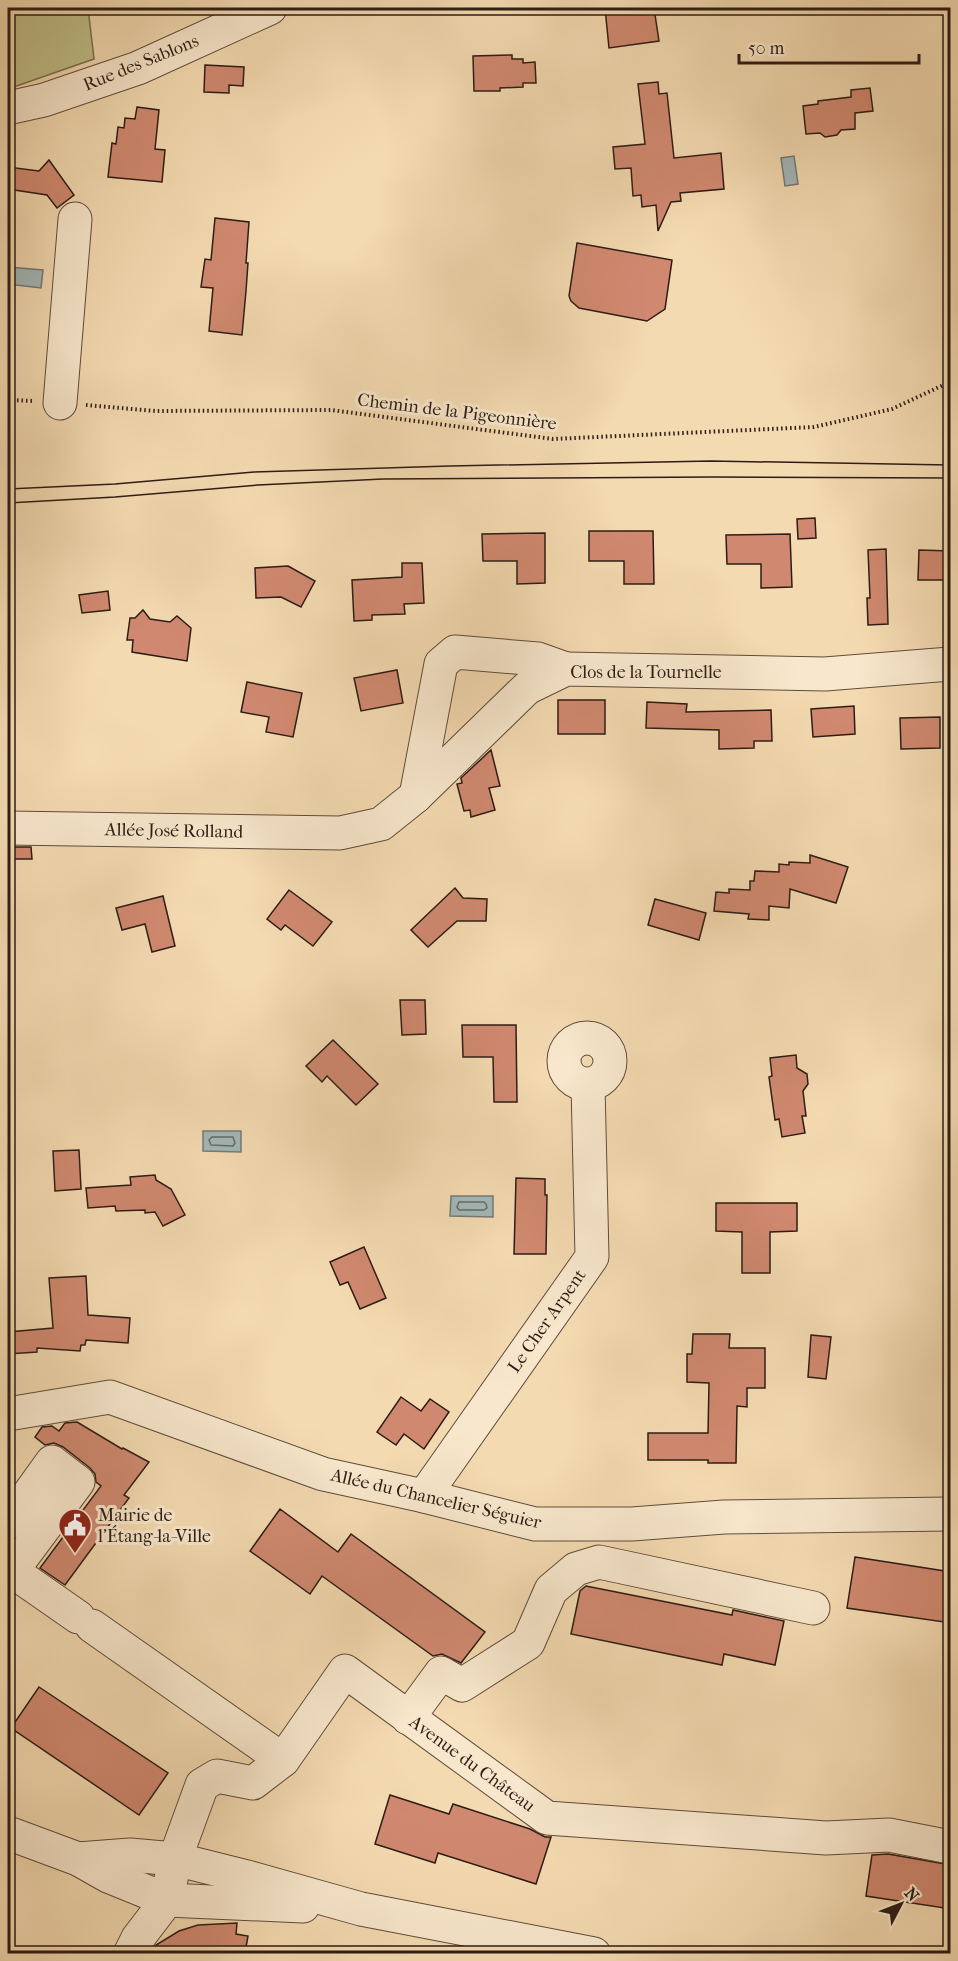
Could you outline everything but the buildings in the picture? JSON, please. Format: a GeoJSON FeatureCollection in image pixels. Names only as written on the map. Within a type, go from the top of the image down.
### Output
{"type":"FeatureCollection","features":[{"type":"Feature","properties":{"kind":"street","name":"Rue des Sablons"},"geometry":{"type":"LineString","coordinates":[[8,108],[44,100],[138,68],[270,8]]}},
{"type":"Feature","properties":{"kind":"street"},"geometry":{"type":"LineString","coordinates":[[60,403],[75,219]]}},
{"type":"Feature","properties":{"kind":"street"},"geometry":{"type":"LineString","coordinates":[[416,796],[441,664],[455,652],[538,659],[566,669]]}},
{"type":"Feature","properties":{"kind":"street","name":"Clos de la Tournelle"},"geometry":{"type":"LineString","coordinates":[[340,833],[381,824],[416,796],[527,688],[566,669],[825,674],[947,662]]}},
{"type":"Feature","properties":{"kind":"street","name":"Allée José Rolland"},"geometry":{"type":"LineString","coordinates":[[8,828],[340,833]]}},
{"type":"Feature","properties":{"kind":"street","name":"Le Cher Arpent"},"geometry":{"type":"LineString","coordinates":[[424,1496],[592,1257],[588,1085]]}},
{"type":"Feature","properties":{"kind":"street","name":"Allée du Chancelier Séguier"},"geometry":{"type":"LineString","coordinates":[[8,1414],[110,1397],[323,1474],[535,1524],[632,1524],[746,1517],[951,1514]]}},
{"type":"Feature","properties":{"kind":"street"},"geometry":{"type":"LineString","coordinates":[[8,1523],[52,1462],[78,1482],[14,1557],[85,1622],[283,1760],[253,1783],[217,1776],[202,1785],[175,1859],[167,1900],[129,1948]]}},
{"type":"Feature","properties":{"kind":"street"},"geometry":{"type":"LineString","coordinates":[[408,1718],[441,1673],[462,1685],[528,1643],[551,1590],[576,1569],[599,1562],[813,1608]]}},
{"type":"Feature","properties":{"kind":"street","name":"Avenue du Château"},"geometry":{"type":"LineString","coordinates":[[283,1760],[345,1671],[547,1818],[826,1838],[889,1835],[951,1847]]}},
{"type":"Feature","properties":{"kind":"street"},"geometry":{"type":"LineString","coordinates":[[8,1833],[78,1859],[108,1876],[167,1900],[362,1909]]}},
{"type":"Feature","properties":{"kind":"street"},"geometry":{"type":"LineString","coordinates":[[78,1859],[130,1855],[175,1859],[362,1909],[594,1953]]}},
{"type":"Feature","properties":{"kind":"path","name":"Chemin de la Pigeonnière"},"geometry":{"type":"LineString","coordinates":[[60,403],[155,411],[331,410],[553,439],[814,427],[892,409],[951,382]]}},
{"type":"Feature","properties":{"kind":"shaded area"},"geometry":{"type":"Polygon","coordinates":[[[8,8],[88,8],[94,59],[8,89],[8,8]]]}},
{"type":"Feature","properties":{"kind":"water"},"geometry":{"type":"Polygon","coordinates":[[[794,156],[798,184],[785,186],[781,158],[794,156]]]}},
{"type":"Feature","properties":{"kind":"water"},"geometry":{"type":"Polygon","coordinates":[[[8,267],[43,270],[41,288],[8,284],[8,267]]]}},
{"type":"Feature","properties":{"kind":"water"},"geometry":{"type":"Polygon","coordinates":[[[203,1131],[241,1131],[241,1152],[203,1151],[203,1131]]]}},
{"type":"Feature","properties":{"kind":"water"},"geometry":{"type":"Polygon","coordinates":[[[451,1196],[493,1196],[493,1217],[450,1216],[451,1196]]]}},
{"type":"Feature","properties":{"kind":"tram line"},"geometry":{"type":"LineString","coordinates":[[8,489],[115,484],[254,472],[450,466],[711,461],[950,465]]}},
{"type":"Feature","properties":{"kind":"tram line"},"geometry":{"type":"LineString","coordinates":[[8,503],[258,485],[383,479],[950,478]]}},
{"type":"Feature","properties":{"kind":"place","name":"Mairie de l'Étang-la-Ville"},"geometry":{"type":"Point","coordinates":[75,1554]}}]}
